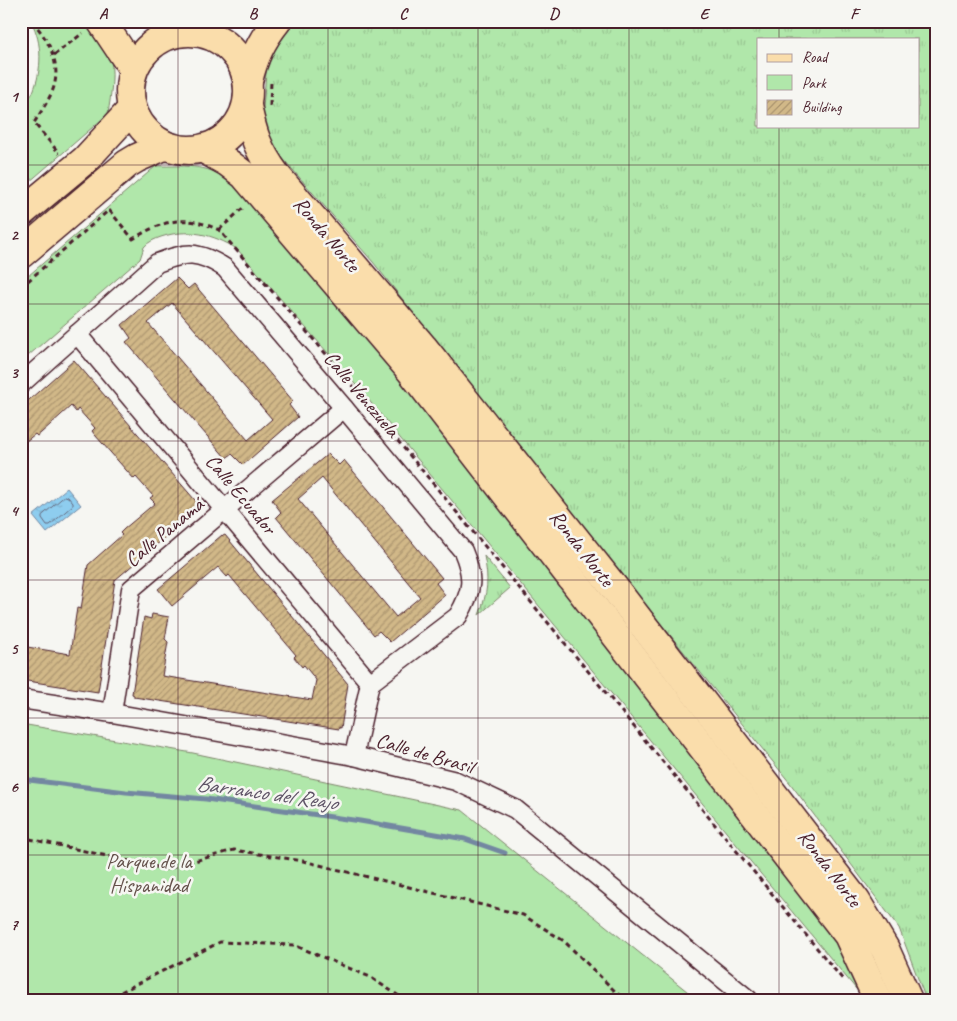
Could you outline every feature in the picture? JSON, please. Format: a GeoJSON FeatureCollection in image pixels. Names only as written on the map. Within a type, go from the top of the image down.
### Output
{"type":"FeatureCollection","features":[{"type":"Feature","properties":{"kind":"main road"},"geometry":{"type":"LineString","coordinates":[[145,21],[174,33]]}},
{"type":"Feature","properties":{"kind":"main road"},"geometry":{"type":"LineString","coordinates":[[247,93],[242,64],[232,50],[219,40],[213,27],[174,33],[157,40],[143,53],[133,69],[129,89],[132,109],[139,124],[150,137],[164,146],[190,151],[204,149],[218,143],[231,134],[241,121],[247,93],[254,58],[277,21]]}},
{"type":"Feature","properties":{"kind":"main road"},"geometry":{"type":"LineString","coordinates":[[93,26],[133,69]]}},
{"type":"Feature","properties":{"kind":"main road","name":"Ronda Norte"},"geometry":{"type":"LineString","coordinates":[[247,93],[252,133],[263,156],[276,174],[423,347],[612,585],[844,885],[885,949],[908,1000]]}},
{"type":"Feature","properties":{"kind":"main road"},"geometry":{"type":"LineString","coordinates":[[21,213],[85,160],[132,109]]}},
{"type":"Feature","properties":{"kind":"main road"},"geometry":{"type":"LineString","coordinates":[[21,254],[127,164],[164,146]]}},
{"type":"Feature","properties":{"kind":"main road","name":"Ronda Norte"},"geometry":{"type":"LineString","coordinates":[[204,149],[227,162],[244,175],[411,371],[848,935],[878,1000]]}},
{"type":"Feature","properties":{"kind":"street","name":"Calle Venezuela"},"geometry":{"type":"LineString","coordinates":[[21,384],[157,263],[174,257],[192,254],[209,258],[225,268],[463,551],[469,567],[471,583],[466,602],[458,616],[370,684]]}},
{"type":"Feature","properties":{"kind":"street","name":"Calle Ecuador"},"geometry":{"type":"LineString","coordinates":[[77,334],[370,684]]}},
{"type":"Feature","properties":{"kind":"street","name":"Calle Panamá"},"geometry":{"type":"LineString","coordinates":[[112,713],[131,589],[344,408]]}},
{"type":"Feature","properties":{"kind":"street"},"geometry":{"type":"LineString","coordinates":[[354,756],[370,684]]}},
{"type":"Feature","properties":{"kind":"street","name":"Calle de Brasil"},"geometry":{"type":"LineString","coordinates":[[21,699],[112,713],[354,756],[456,781],[515,809],[749,1000]]}},
{"type":"Feature","properties":{"kind":"path"},"geometry":{"type":"LineString","coordinates":[[32,21],[47,41],[54,55],[55,80],[52,92],[34,123],[60,152],[52,159]]}},
{"type":"Feature","properties":{"kind":"path"},"geometry":{"type":"LineString","coordinates":[[54,55],[93,26]]}},
{"type":"Feature","properties":{"kind":"path"},"geometry":{"type":"LineString","coordinates":[[21,837],[166,869],[234,850],[303,861],[524,915],[564,941],[624,1000]]}},
{"type":"Feature","properties":{"kind":"path"},"geometry":{"type":"LineString","coordinates":[[105,1000],[220,942],[294,944],[370,976],[405,1000]]}},
{"type":"Feature","properties":{"kind":"green space"},"geometry":{"type":"Polygon","coordinates":[[[31,21],[85,21],[107,47],[111,59],[112,83],[108,114],[21,189],[21,112],[36,84],[40,56],[38,38],[31,21]]]}},
{"type":"Feature","properties":{"kind":"green space"},"geometry":{"type":"Polygon","coordinates":[[[294,21],[936,21],[936,1000],[926,1000],[899,928],[790,783],[602,551],[373,262],[265,138],[262,120],[267,61],[294,21]]]}},
{"type":"Feature","properties":{"kind":"green space"},"geometry":{"type":"Polygon","coordinates":[[[156,166],[188,166],[207,170],[226,177],[235,184],[372,344],[547,565],[838,942],[867,1000],[861,1000],[861,995],[362,392],[237,249],[210,236],[191,233],[171,234],[152,241],[144,247],[140,259],[21,362],[21,282],[156,166]]]}},
{"type":"Feature","properties":{"kind":"green space"},"geometry":{"type":"Polygon","coordinates":[[[484,556],[510,588],[479,615],[487,586],[484,556]]]}},
{"type":"Feature","properties":{"kind":"green space","name":"Parque de la Hispanidad"},"geometry":{"type":"Polygon","coordinates":[[[21,724],[193,753],[462,810],[698,1000],[21,1000],[21,724]]]}},
{"type":"Feature","properties":{"kind":"water"},"geometry":{"type":"Polygon","coordinates":[[[67,488],[81,505],[47,533],[33,516],[67,488]]]}},
{"type":"Feature","properties":{"kind":"building"},"geometry":{"type":"Polygon","coordinates":[[[177,278],[188,289],[194,284],[293,401],[289,405],[298,417],[243,465],[232,454],[226,458],[126,342],[131,338],[122,325],[177,278]],[[172,303],[148,323],[248,440],[272,419],[172,303]]]}},
{"type":"Feature","properties":{"kind":"building"},"geometry":{"type":"Polygon","coordinates":[[[74,360],[201,507],[115,580],[98,692],[21,680],[21,646],[70,654],[77,608],[81,609],[88,565],[122,535],[120,533],[124,529],[155,503],[150,498],[153,496],[136,477],[134,479],[95,435],[92,431],[95,428],[78,409],[76,412],[71,406],[41,433],[37,436],[35,434],[21,445],[21,407],[74,360]]]}},
{"type":"Feature","properties":{"kind":"building"},"geometry":{"type":"Polygon","coordinates":[[[328,454],[339,465],[344,460],[442,578],[436,583],[445,595],[390,642],[379,631],[374,635],[276,517],[281,512],[272,500],[328,454]],[[322,478],[298,499],[396,617],[420,597],[322,478]]]}},
{"type":"Feature","properties":{"kind":"building"},"geometry":{"type":"Polygon","coordinates":[[[222,535],[225,535],[348,684],[341,728],[134,697],[132,694],[144,617],[151,619],[152,614],[169,617],[165,639],[168,642],[162,676],[312,700],[316,680],[304,665],[302,667],[294,657],[296,655],[229,575],[227,577],[218,567],[172,606],[158,589],[222,535]]]}},
{"type":"Feature","properties":{"kind":"waterway","name":"Barranco del Reajo"},"geometry":{"type":"LineString","coordinates":[[21,779],[126,792],[206,799],[360,821],[465,839],[505,853]]}}]}
